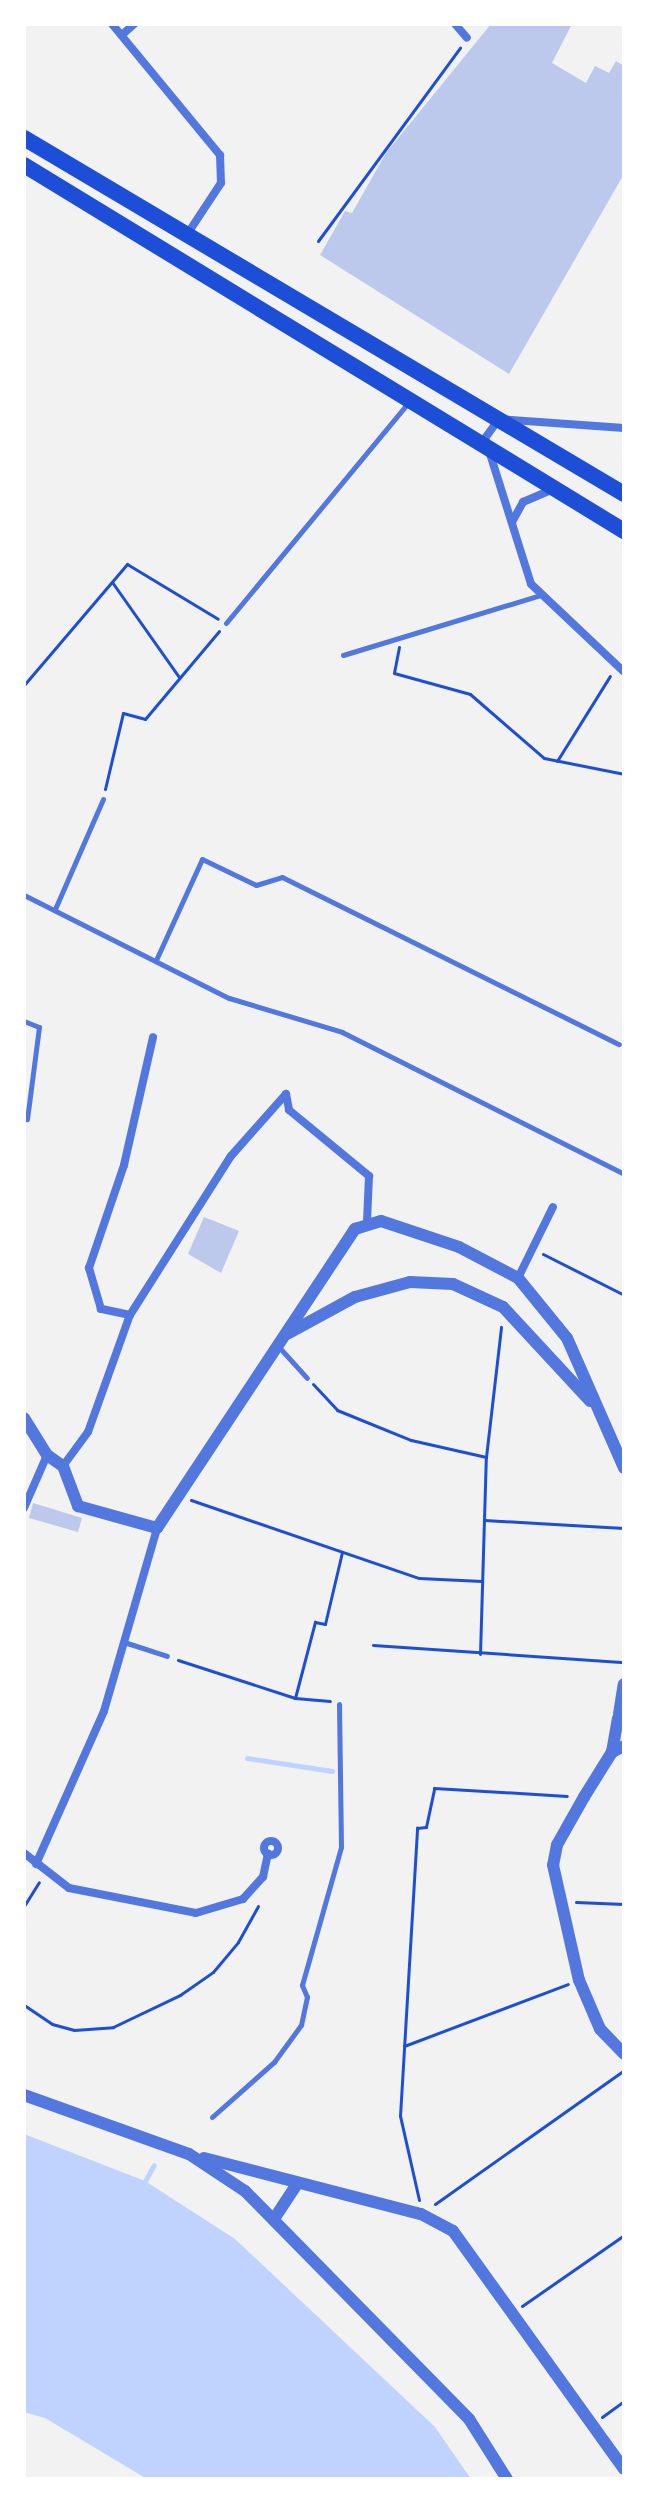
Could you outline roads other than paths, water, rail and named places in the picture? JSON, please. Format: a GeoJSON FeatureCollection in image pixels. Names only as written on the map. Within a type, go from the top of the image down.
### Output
{"type":"FeatureCollection","features":[{"type":"Feature","properties":{"kind":"main road"},"geometry":{"type":"LineString","coordinates":[[24,138],[624,494]]}},
{"type":"Feature","properties":{"kind":"main road"},"geometry":{"type":"LineString","coordinates":[[24,165],[413,397],[624,531]]}},
{"type":"Feature","properties":{"kind":"street"},"geometry":{"type":"LineString","coordinates":[[112,24],[220,155],[221,183],[188,233]]}},
{"type":"Feature","properties":{"kind":"street"},"geometry":{"type":"LineString","coordinates":[[123,34],[134,24]]}},
{"type":"Feature","properties":{"kind":"street"},"geometry":{"type":"LineString","coordinates":[[455,24],[467,38]]}},
{"type":"Feature","properties":{"kind":"street"},"geometry":{"type":"LineString","coordinates":[[621,668],[540,595],[526,576],[485,444],[487,431],[499,419],[624,428]]}},
{"type":"Feature","properties":{"kind":"street"},"geometry":{"type":"LineString","coordinates":[[512,523],[523,502],[554,489]]}},
{"type":"Feature","properties":{"kind":"street"},"geometry":{"type":"LineString","coordinates":[[130,1315],[101,1309],[89,1268],[124,1165],[153,1037]]}},
{"type":"Feature","properties":{"kind":"street"},"geometry":{"type":"LineString","coordinates":[[63,1466],[88,1432],[130,1315],[253,1127],[286,1094],[289,1110],[364,1171],[370,1180],[367,1222]]}},
{"type":"Feature","properties":{"kind":"street"},"geometry":{"type":"LineString","coordinates":[[518,1278],[553,1207]]}},
{"type":"Feature","properties":{"kind":"street"},"geometry":{"type":"LineString","coordinates":[[36,1864],[89,1752],[157,1528],[176,1494],[355,1229],[367,1222],[381,1221],[459,1247],[518,1278],[567,1338],[624,1468]]}},
{"type":"Feature","properties":{"kind":"street"},"geometry":{"type":"LineString","coordinates":[[280,1340],[355,1297],[432,1281],[478,1293],[503,1307],[531,1333],[600,1413]]}},
{"type":"Feature","properties":{"kind":"street"},"geometry":{"type":"LineString","coordinates":[[531,1333],[551,1315]]}},
{"type":"Feature","properties":{"kind":"street"},"geometry":{"type":"LineString","coordinates":[[24,1418],[47,1455],[63,1466],[78,1506],[157,1528]]}},
{"type":"Feature","properties":{"kind":"street"},"geometry":{"type":"LineString","coordinates":[[24,1508],[47,1455]]}},
{"type":"Feature","properties":{"kind":"street"},"geometry":{"type":"LineString","coordinates":[[624,1684],[618,1749],[584,1797],[554,1854],[559,1902],[579,1980],[600,2029],[624,2054]]}},
{"type":"Feature","properties":{"kind":"street"},"geometry":{"type":"LineString","coordinates":[[620,1713],[624,1733]]}},
{"type":"Feature","properties":{"kind":"street"},"geometry":{"type":"LineString","coordinates":[[24,1853],[45,1873],[77,1891],[188,1912],[215,1910],[243,1899],[263,1877],[268,1854]]}},
{"type":"Feature","properties":{"kind":"street"},"geometry":{"type":"LineString","coordinates":[[24,2095],[189,2154],[421,2214],[453,2231],[624,2469]]}},
{"type":"Feature","properties":{"kind":"street"},"geometry":{"type":"LineString","coordinates":[[189,2154],[245,2191],[274,2219],[469,2419],[507,2479]]}},
{"type":"Feature","properties":{"kind":"street"},"geometry":{"type":"LineString","coordinates":[[274,2219],[297,2184]]}},
{"type":"Feature","properties":{"kind":"lane"},"geometry":{"type":"LineString","coordinates":[[226,623],[413,397]]}},
{"type":"Feature","properties":{"kind":"lane"},"geometry":{"type":"LineString","coordinates":[[343,655],[401,642],[540,595]]}},
{"type":"Feature","properties":{"kind":"lane"},"geometry":{"type":"LineString","coordinates":[[55,909],[103,799]]}},
{"type":"Feature","properties":{"kind":"lane"},"geometry":{"type":"LineString","coordinates":[[156,960],[202,859],[256,885],[282,877],[619,1044]]}},
{"type":"Feature","properties":{"kind":"lane"},"geometry":{"type":"LineString","coordinates":[[24,895],[229,998],[342,1032],[624,1174]]}},
{"type":"Feature","properties":{"kind":"lane"},"geometry":{"type":"LineString","coordinates":[[24,1021],[39,1027],[27,1119]]}},
{"type":"Feature","properties":{"kind":"lane"},"geometry":{"type":"LineString","coordinates":[[280,1340],[307,1378]]}},
{"type":"Feature","properties":{"kind":"lane"},"geometry":{"type":"LineString","coordinates":[[124,1642],[167,1656]]}},
{"type":"Feature","properties":{"kind":"lane"},"geometry":{"type":"LineString","coordinates":[[212,2117],[274,2062],[301,2025],[307,1997],[302,1985],[341,1847],[339,1704]]}},
{"type":"Feature","properties":{"kind":"water"},"geometry":{"type":"Polygon","coordinates":[[[24,2134],[145,2181],[235,2239],[435,2427],[471,2479],[147,2479],[45,2418],[24,2412],[24,2134]]]}},
{"type":"Feature","properties":{"kind":"waterway"},"geometry":{"type":"LineString","coordinates":[[247,1758],[332,1771]]}},
{"type":"Feature","properties":{"kind":"waterway"},"geometry":{"type":"LineString","coordinates":[[145,2181],[154,2165]]}}]}
